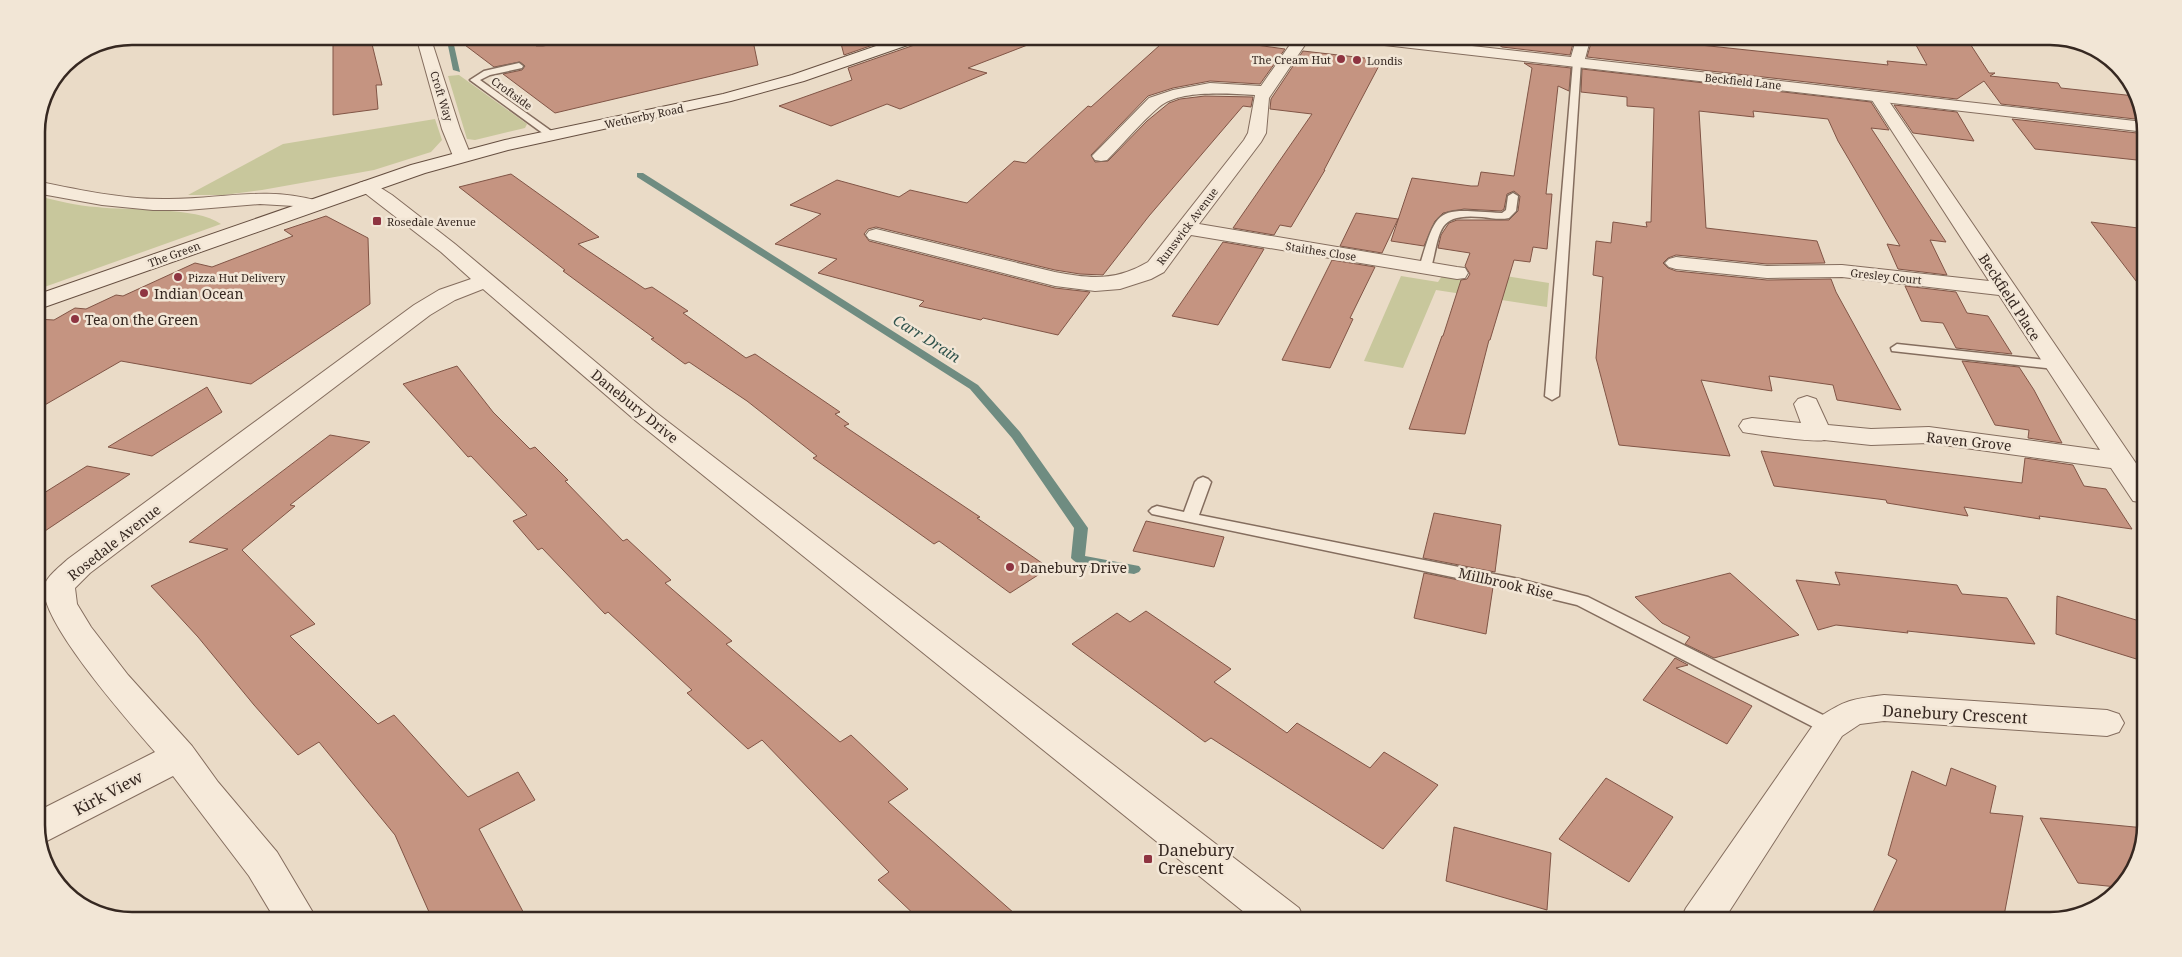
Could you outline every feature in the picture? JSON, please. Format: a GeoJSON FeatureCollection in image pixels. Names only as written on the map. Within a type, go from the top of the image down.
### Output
{"type":"FeatureCollection","features":[{"type":"Feature","properties":{"kind":"street","name":"Croft Way"},"geometry":{"type":"LineString","coordinates":[[427,45],[451,129],[462,156]]}},
{"type":"Feature","properties":{"kind":"street","name":"Wetherby Road"},"geometry":{"type":"LineString","coordinates":[[366,186],[462,156],[551,135],[689,107],[761,89],[893,45]]}},
{"type":"Feature","properties":{"kind":"street","name":"Runswick Avenue"},"geometry":{"type":"LineString","coordinates":[[876,234],[1055,279],[1106,285],[1141,277],[1156,267],[1252,142],[1257,133],[1259,105],[1266,91],[1298,45]]}},
{"type":"Feature","properties":{"kind":"street","name":"Beckfield Lane"},"geometry":{"type":"LineString","coordinates":[[1423,45],[2137,126]]}},
{"type":"Feature","properties":{"kind":"street"},"geometry":{"type":"LineString","coordinates":[[1577,62],[1582,45]]}},
{"type":"Feature","properties":{"kind":"street"},"geometry":{"type":"LineString","coordinates":[[1101,156],[1155,102],[1179,93],[1210,88],[1266,91]]}},
{"type":"Feature","properties":{"kind":"street","name":"Beckfield Place"},"geometry":{"type":"LineString","coordinates":[[1878,97],[2055,366],[2137,486]]}},
{"type":"Feature","properties":{"kind":"street","name":"The Green"},"geometry":{"type":"LineString","coordinates":[[45,300],[366,186]]}},
{"type":"Feature","properties":{"kind":"street","name":"Danebury Drive"},"geometry":{"type":"LineString","coordinates":[[366,186],[413,221],[485,280],[645,416],[1274,912]]}},
{"type":"Feature","properties":{"kind":"street"},"geometry":{"type":"LineString","coordinates":[[45,189],[99,199],[137,203],[208,203],[277,198],[297,200],[311,205]]}},
{"type":"Feature","properties":{"kind":"street"},"geometry":{"type":"LineString","coordinates":[[900,240],[917,227]]}},
{"type":"Feature","properties":{"kind":"street","name":"Staithes Close"},"geometry":{"type":"LineString","coordinates":[[1185,228],[1456,273]]}},
{"type":"Feature","properties":{"kind":"street","name":"Gresley Court"},"geometry":{"type":"LineString","coordinates":[[1676,262],[1766,272],[1842,271],[2005,289]]}},
{"type":"Feature","properties":{"kind":"street"},"geometry":{"type":"LineString","coordinates":[[1766,272],[1777,293]]}},
{"type":"Feature","properties":{"kind":"street","name":"Rosedale Avenue"},"geometry":{"type":"LineString","coordinates":[[292,912],[263,864],[205,792],[179,756],[116,684],[80,635],[61,605],[59,586],[79,566],[422,310],[447,295],[485,280]]}},
{"type":"Feature","properties":{"kind":"street"},"geometry":{"type":"LineString","coordinates":[[1807,404],[1818,434]]}},
{"type":"Feature","properties":{"kind":"street","name":"Raven Grove"},"geometry":{"type":"LineString","coordinates":[[1752,426],[1871,438],[1929,435],[2120,461]]}},
{"type":"Feature","properties":{"kind":"street","name":"Danebury Crescent"},"geometry":{"type":"LineString","coordinates":[[1706,912],[1830,727],[1852,712],[1884,708],[2107,723]]}},
{"type":"Feature","properties":{"kind":"street","name":"Kirk View"},"geometry":{"type":"LineString","coordinates":[[45,825],[179,756]]}},
{"type":"Feature","properties":{"kind":"lane"},"geometry":{"type":"LineString","coordinates":[[1552,396],[1577,62]]}},
{"type":"Feature","properties":{"kind":"lane","name":"Croftside"},"geometry":{"type":"LineString","coordinates":[[519,66],[488,72],[474,80],[551,135]]}},
{"type":"Feature","properties":{"kind":"lane"},"geometry":{"type":"LineString","coordinates":[[1425,268],[1440,222],[1448,216],[1463,213],[1505,216],[1511,211],[1513,196]]}},
{"type":"Feature","properties":{"kind":"lane"},"geometry":{"type":"LineString","coordinates":[[1897,348],[2055,366]]}},
{"type":"Feature","properties":{"kind":"lane"},"geometry":{"type":"LineString","coordinates":[[1190,517],[1203,482]]}},
{"type":"Feature","properties":{"kind":"lane","name":"Millbrook Rise"},"geometry":{"type":"LineString","coordinates":[[1157,511],[1519,585],[1582,601],[1830,727]]}},
{"type":"Feature","properties":{"kind":"green space"},"geometry":{"type":"Polygon","coordinates":[[[459,75],[527,124],[525,128],[475,140],[467,139],[448,76],[459,75]]]}},
{"type":"Feature","properties":{"kind":"green space"},"geometry":{"type":"Polygon","coordinates":[[[435,119],[442,140],[431,152],[374,170],[262,190],[224,195],[188,195],[283,144],[435,119]]]}},
{"type":"Feature","properties":{"kind":"green space"},"geometry":{"type":"Polygon","coordinates":[[[45,198],[89,206],[195,214],[210,218],[221,224],[45,287],[45,198]]]}},
{"type":"Feature","properties":{"kind":"green space"},"geometry":{"type":"Polygon","coordinates":[[[1474,271],[1549,283],[1547,307],[1436,290],[1403,368],[1364,361],[1401,276],[1438,282],[1442,276],[1470,280],[1474,271]]]}},
{"type":"Feature","properties":{"kind":"building"},"geometry":{"type":"Polygon","coordinates":[[[333,45],[372,45],[382,85],[376,85],[378,109],[333,115],[333,45]]]}},
{"type":"Feature","properties":{"kind":"building"},"geometry":{"type":"Polygon","coordinates":[[[465,45],[754,45],[758,65],[555,113],[503,74],[522,70],[525,66],[520,62],[494,67],[465,45]]]}},
{"type":"Feature","properties":{"kind":"building"},"geometry":{"type":"Polygon","coordinates":[[[841,45],[873,45],[844,55],[841,45]]]}},
{"type":"Feature","properties":{"kind":"building"},"geometry":{"type":"Polygon","coordinates":[[[914,45],[1027,45],[968,68],[987,73],[900,109],[887,104],[831,126],[779,106],[852,80],[848,68],[914,45]]]}},
{"type":"Feature","properties":{"kind":"building"},"geometry":{"type":"Polygon","coordinates":[[[1160,45],[1256,45],[1285,49],[1260,84],[1210,81],[1173,88],[1148,96],[1091,155],[1095,162],[1108,161],[1147,121],[1169,103],[1180,99],[1205,96],[1253,97],[1251,107],[1243,106],[1149,216],[1103,275],[1055,270],[876,227],[868,229],[864,234],[869,241],[1055,288],[1090,292],[1058,335],[919,306],[924,301],[818,273],[837,259],[775,244],[821,214],[790,205],[837,180],[899,197],[910,190],[967,203],[1014,161],[1026,163],[1088,106],[1091,107],[1160,45]]]}},
{"type":"Feature","properties":{"kind":"building"},"geometry":{"type":"Polygon","coordinates":[[[1499,45],[1573,45],[1570,55],[1502,47],[1499,45]]]}},
{"type":"Feature","properties":{"kind":"building"},"geometry":{"type":"Polygon","coordinates":[[[1590,45],[1700,45],[1888,65],[1887,61],[1927,65],[1916,45],[1971,45],[1989,73],[1995,73],[1990,76],[2058,83],[2061,88],[2129,95],[2136,119],[2001,104],[1984,81],[1957,99],[1587,57],[1590,45]]]}},
{"type":"Feature","properties":{"kind":"building"},"geometry":{"type":"Polygon","coordinates":[[[1303,51],[1382,60],[1325,170],[1291,227],[1280,225],[1274,235],[1233,228],[1312,114],[1270,109],[1271,99],[1303,51]]]}},
{"type":"Feature","properties":{"kind":"building"},"geometry":{"type":"Polygon","coordinates":[[[1524,63],[1571,68],[1569,91],[1558,86],[1546,194],[1552,194],[1547,249],[1533,247],[1530,262],[1514,260],[1489,340],[1465,434],[1409,429],[1461,280],[1467,279],[1470,274],[1465,266],[1470,253],[1438,248],[1441,235],[1449,223],[1457,220],[1509,220],[1518,211],[1520,196],[1514,191],[1507,194],[1504,209],[1501,211],[1464,209],[1443,213],[1435,221],[1424,246],[1391,241],[1412,178],[1478,186],[1481,172],[1514,176],[1532,68],[1524,63]]]}},
{"type":"Feature","properties":{"kind":"building"},"geometry":{"type":"Polygon","coordinates":[[[1582,69],[1871,102],[1889,130],[1871,128],[1946,242],[1930,240],[1947,275],[1898,269],[1887,244],[1900,246],[1838,141],[1828,119],[1753,111],[1754,117],[1699,111],[1706,228],[1817,241],[1825,263],[1767,264],[1676,255],[1668,258],[1663,263],[1668,268],[1676,271],[1767,280],[1831,279],[1836,292],[1901,410],[1837,400],[1833,385],[1769,376],[1772,391],[1701,380],[1730,456],[1619,445],[1596,358],[1603,277],[1593,275],[1596,241],[1611,243],[1613,222],[1647,227],[1646,222],[1651,222],[1654,108],[1627,106],[1627,97],[1581,92],[1582,69]]]}},
{"type":"Feature","properties":{"kind":"building"},"geometry":{"type":"Polygon","coordinates":[[[1894,105],[1957,112],[1974,141],[1913,133],[1894,105]]]}},
{"type":"Feature","properties":{"kind":"building"},"geometry":{"type":"Polygon","coordinates":[[[2012,119],[2137,133],[2137,160],[2035,149],[2012,119]]]}},
{"type":"Feature","properties":{"kind":"building"},"geometry":{"type":"Polygon","coordinates":[[[511,174],[599,237],[578,244],[645,289],[652,287],[688,311],[683,313],[746,358],[755,354],[840,412],[835,414],[849,424],[844,426],[980,517],[977,518],[1049,568],[1010,593],[939,541],[934,544],[813,458],[817,456],[747,401],[689,362],[685,364],[651,339],[654,338],[563,271],[565,270],[459,187],[511,174]]]}},
{"type":"Feature","properties":{"kind":"building"},"geometry":{"type":"Polygon","coordinates":[[[1356,213],[1398,219],[1382,253],[1340,246],[1356,213]]]}},
{"type":"Feature","properties":{"kind":"building"},"geometry":{"type":"Polygon","coordinates":[[[326,216],[368,238],[370,304],[251,384],[121,361],[45,405],[45,320],[54,320],[75,308],[86,309],[116,295],[123,296],[195,263],[212,267],[293,236],[284,230],[326,216]]]}},
{"type":"Feature","properties":{"kind":"building"},"geometry":{"type":"Polygon","coordinates":[[[2091,222],[2137,228],[2137,282],[2091,222]]]}},
{"type":"Feature","properties":{"kind":"building"},"geometry":{"type":"Polygon","coordinates":[[[1223,242],[1264,249],[1218,325],[1172,316],[1223,242]]]}},
{"type":"Feature","properties":{"kind":"building"},"geometry":{"type":"Polygon","coordinates":[[[1332,260],[1375,267],[1350,318],[1353,319],[1330,368],[1282,360],[1332,260]]]}},
{"type":"Feature","properties":{"kind":"building"},"geometry":{"type":"Polygon","coordinates":[[[1905,286],[1956,292],[1967,313],[1988,316],[2012,354],[1956,348],[1943,323],[1921,321],[1905,286]]]}},
{"type":"Feature","properties":{"kind":"building"},"geometry":{"type":"Polygon","coordinates":[[[1962,361],[2019,367],[2034,390],[2062,443],[2028,438],[2029,430],[1995,425],[1962,361]]]}},
{"type":"Feature","properties":{"kind":"building"},"geometry":{"type":"Polygon","coordinates":[[[457,366],[493,412],[530,449],[535,447],[568,480],[565,481],[623,541],[627,539],[671,580],[665,583],[732,641],[726,644],[840,742],[851,735],[908,789],[888,802],[1013,912],[912,912],[878,880],[889,872],[762,740],[748,749],[687,693],[692,690],[608,612],[605,614],[542,548],[538,550],[513,521],[527,515],[471,456],[468,457],[403,384],[457,366]]]}},
{"type":"Feature","properties":{"kind":"building"},"geometry":{"type":"Polygon","coordinates":[[[207,387],[222,412],[152,456],[108,447],[207,387]]]}},
{"type":"Feature","properties":{"kind":"building"},"geometry":{"type":"Polygon","coordinates":[[[330,435],[370,442],[290,505],[295,506],[242,550],[315,624],[290,636],[378,724],[394,715],[468,797],[518,772],[535,800],[479,829],[523,912],[429,912],[395,835],[319,742],[298,755],[198,637],[151,586],[228,549],[189,542],[330,435]]]}},
{"type":"Feature","properties":{"kind":"building"},"geometry":{"type":"Polygon","coordinates":[[[1761,451],[2022,483],[2025,458],[2073,465],[2084,486],[2106,489],[2132,529],[2039,516],[2040,519],[1964,507],[1968,516],[1887,503],[1886,500],[1774,486],[1761,451]]]}},
{"type":"Feature","properties":{"kind":"building"},"geometry":{"type":"Polygon","coordinates":[[[87,466],[130,474],[45,531],[45,492],[87,466]]]}},
{"type":"Feature","properties":{"kind":"building"},"geometry":{"type":"Polygon","coordinates":[[[1434,513],[1501,525],[1495,572],[1423,558],[1434,513]]]}},
{"type":"Feature","properties":{"kind":"building"},"geometry":{"type":"Polygon","coordinates":[[[1146,521],[1224,537],[1214,567],[1133,551],[1146,521]]]}},
{"type":"Feature","properties":{"kind":"building"},"geometry":{"type":"Polygon","coordinates":[[[1835,572],[1957,585],[1962,594],[2007,598],[2035,644],[1836,625],[1818,630],[1796,580],[1840,585],[1835,572]]]}},
{"type":"Feature","properties":{"kind":"building"},"geometry":{"type":"Polygon","coordinates":[[[1424,573],[1493,587],[1486,634],[1414,618],[1424,573]]]}},
{"type":"Feature","properties":{"kind":"building"},"geometry":{"type":"Polygon","coordinates":[[[1730,573],[1799,635],[1714,658],[1685,644],[1690,637],[1662,623],[1635,597],[1730,573]]]}},
{"type":"Feature","properties":{"kind":"building"},"geometry":{"type":"Polygon","coordinates":[[[2057,596],[2137,620],[2137,659],[2056,634],[2057,596]]]}},
{"type":"Feature","properties":{"kind":"building"},"geometry":{"type":"Polygon","coordinates":[[[1146,611],[1231,669],[1214,682],[1287,733],[1297,723],[1370,768],[1384,752],[1438,785],[1383,849],[1211,738],[1205,742],[1072,644],[1117,613],[1130,622],[1146,611]]]}},
{"type":"Feature","properties":{"kind":"building"},"geometry":{"type":"Polygon","coordinates":[[[1675,658],[1688,665],[1676,668],[1752,706],[1727,744],[1643,700],[1675,658]]]}},
{"type":"Feature","properties":{"kind":"building"},"geometry":{"type":"Polygon","coordinates":[[[1951,768],[1996,786],[1990,813],[2023,816],[2005,912],[1873,912],[1897,860],[1888,855],[1912,771],[1946,786],[1951,768]]]}},
{"type":"Feature","properties":{"kind":"building"},"geometry":{"type":"Polygon","coordinates":[[[1606,778],[1673,817],[1629,882],[1559,839],[1606,778]]]}},
{"type":"Feature","properties":{"kind":"building"},"geometry":{"type":"Polygon","coordinates":[[[2040,818],[2137,827],[2130,858],[2125,869],[2112,887],[2078,883],[2040,818]]]}},
{"type":"Feature","properties":{"kind":"building"},"geometry":{"type":"Polygon","coordinates":[[[1454,827],[1551,853],[1547,910],[1446,881],[1454,827]]]}},
{"type":"Feature","properties":{"kind":"waterway","name":"Carr Drain"},"geometry":{"type":"LineString","coordinates":[[451,45],[457,70]]}},
{"type":"Feature","properties":{"kind":"waterway","name":"Carr Drain"},"geometry":{"type":"LineString","coordinates":[[640,175],[974,387],[1016,435],[1081,528],[1078,558],[1087,562],[1134,569]]}},
{"type":"Feature","properties":{"kind":"place","name":"The Cream Hut"},"geometry":{"type":"Point","coordinates":[1341,59]}},
{"type":"Feature","properties":{"kind":"place","name":"Londis"},"geometry":{"type":"Point","coordinates":[1357,60]}},
{"type":"Feature","properties":{"kind":"place","name":"Rosedale Avenue"},"geometry":{"type":"Point","coordinates":[377,221]}},
{"type":"Feature","properties":{"kind":"place","name":"Pizza Hut Delivery"},"geometry":{"type":"Point","coordinates":[178,277]}},
{"type":"Feature","properties":{"kind":"place","name":"Indian Ocean"},"geometry":{"type":"Point","coordinates":[144,293]}},
{"type":"Feature","properties":{"kind":"place","name":"Tea on the Green"},"geometry":{"type":"Point","coordinates":[75,319]}},
{"type":"Feature","properties":{"kind":"place","name":"Danebury Drive"},"geometry":{"type":"Point","coordinates":[1010,567]}},
{"type":"Feature","properties":{"kind":"place","name":"Danebury Crescent"},"geometry":{"type":"Point","coordinates":[1148,859]}}]}
